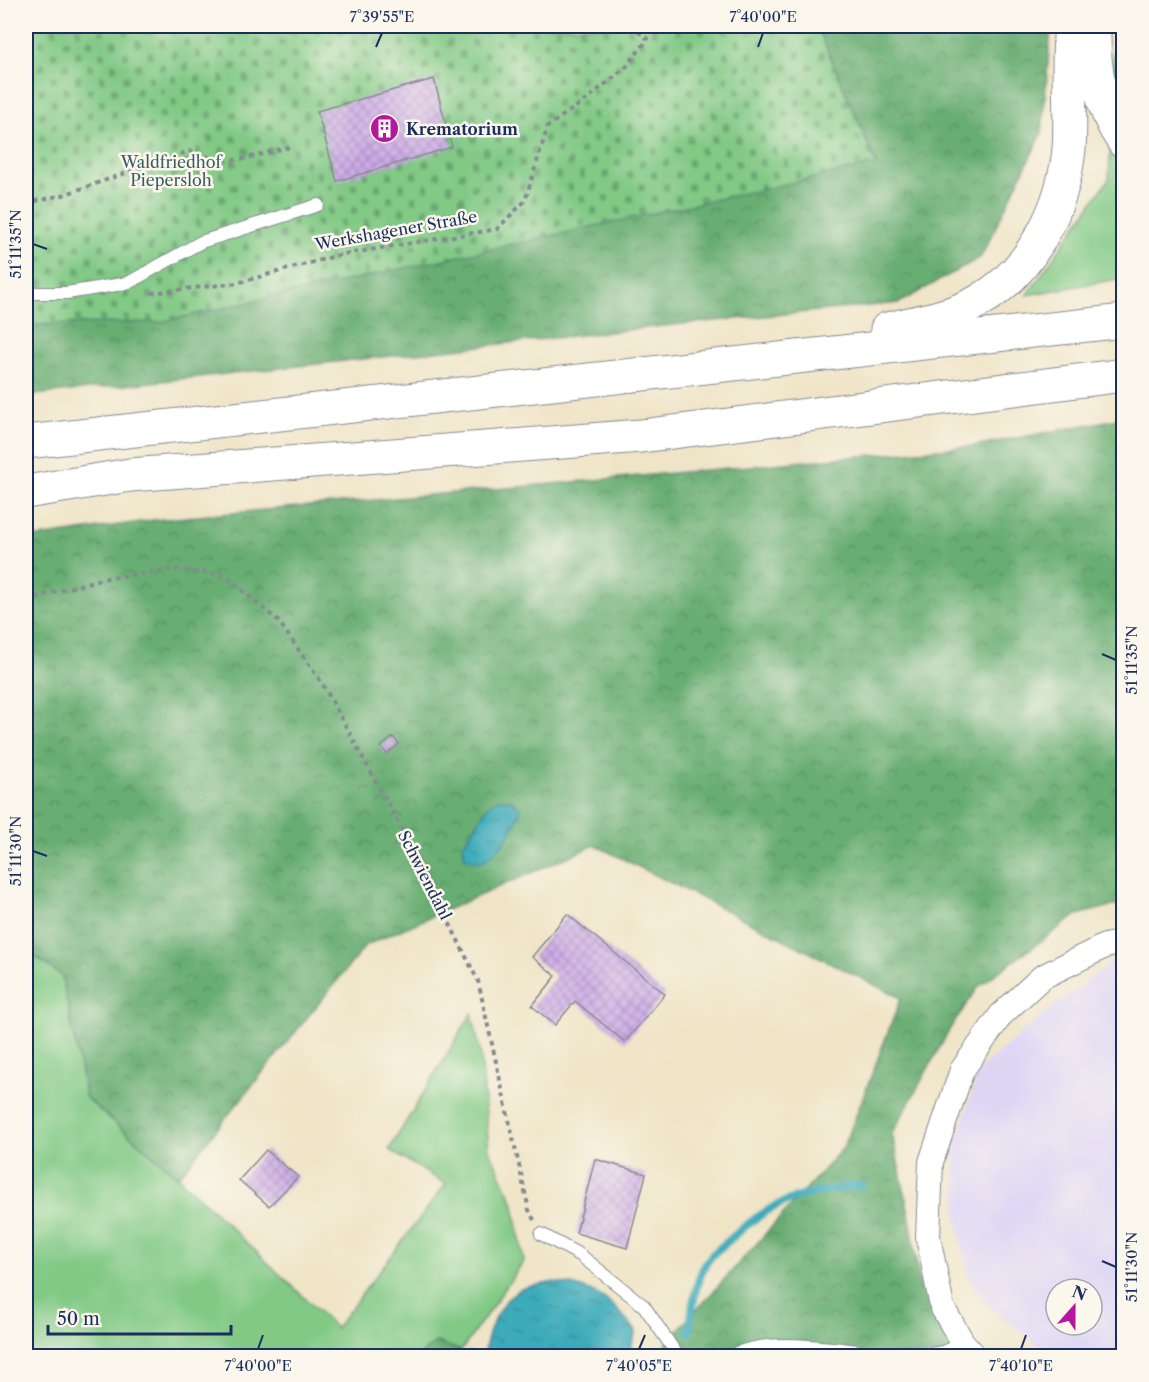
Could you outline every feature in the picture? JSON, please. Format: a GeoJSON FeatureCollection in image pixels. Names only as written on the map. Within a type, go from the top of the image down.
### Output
{"type":"FeatureCollection","features":[{"type":"Feature","properties":{"kind":"highway"},"geometry":{"type":"LineString","coordinates":[[755,362],[946,315],[979,302],[1007,280],[1049,224],[1060,191],[1068,151],[1071,26]]}},
{"type":"Feature","properties":{"kind":"highway"},"geometry":{"type":"LineString","coordinates":[[1094,26],[1093,55],[1102,97],[1124,142]]}},
{"type":"Feature","properties":{"kind":"highway"},"geometry":{"type":"LineString","coordinates":[[26,442],[1124,321]]}},
{"type":"Feature","properties":{"kind":"highway"},"geometry":{"type":"LineString","coordinates":[[26,492],[130,475],[641,436],[1124,375]]}},
{"type":"Feature","properties":{"kind":"street"},"geometry":{"type":"LineString","coordinates":[[969,1350],[942,1307],[928,1237],[930,1162],[962,1070],[1001,1016],[1042,977],[1105,946],[1124,942]]}},
{"type":"Feature","properties":{"kind":"lane"},"geometry":{"type":"LineString","coordinates":[[26,293],[67,293],[128,283],[201,242],[318,205]]}},
{"type":"Feature","properties":{"kind":"lane"},"geometry":{"type":"LineString","coordinates":[[541,1234],[580,1254],[644,1306],[678,1356]]}},
{"type":"Feature","properties":{"kind":"lane"},"geometry":{"type":"LineString","coordinates":[[730,1356],[741,1351],[786,1344],[899,1356],[969,1350]]}},
{"type":"Feature","properties":{"kind":"path","name":"Werkshagener Straße"},"geometry":{"type":"LineString","coordinates":[[138,293],[237,283],[339,255],[497,229],[525,201],[548,126],[586,100],[627,66],[648,39],[631,26]]}},
{"type":"Feature","properties":{"kind":"path"},"geometry":{"type":"LineString","coordinates":[[26,203],[63,195],[189,151],[221,161],[243,159],[293,146]]}},
{"type":"Feature","properties":{"kind":"path","name":"Schwiendahl"},"geometry":{"type":"LineString","coordinates":[[26,600],[101,579],[175,569],[225,575],[279,622],[327,693],[415,853],[478,981],[529,1210],[541,1234]]}},
{"type":"Feature","properties":{"kind":"shaded area"},"geometry":{"type":"Polygon","coordinates":[[[1123,955],[1123,1356],[1052,1356],[992,1309],[969,1280],[957,1221],[955,1151],[978,1071],[1035,1021],[1123,955]]]}},
{"type":"Feature","properties":{"kind":"green space","name":"Waldfriedhof Piepersloh"},"geometry":{"type":"Polygon","coordinates":[[[26,26],[817,26],[876,164],[160,322],[26,325],[26,26]]]}},
{"type":"Feature","properties":{"kind":"green space"},"geometry":{"type":"Polygon","coordinates":[[[817,26],[1051,26],[1042,133],[981,257],[899,303],[663,326],[26,396],[26,325],[160,322],[876,163],[817,26]]]}},
{"type":"Feature","properties":{"kind":"green space"},"geometry":{"type":"Polygon","coordinates":[[[1122,26],[1123,278],[1027,295],[1109,179],[1114,49],[1122,26]]]}},
{"type":"Feature","properties":{"kind":"green space"},"geometry":{"type":"Polygon","coordinates":[[[1123,418],[1123,903],[1077,915],[979,986],[951,1027],[892,1134],[911,1223],[920,1288],[956,1356],[655,1356],[844,1147],[901,998],[595,845],[366,945],[178,1177],[86,1098],[62,976],[26,950],[26,539],[154,520],[973,446],[1123,418]]]}},
{"type":"Feature","properties":{"kind":"green space"},"geometry":{"type":"Polygon","coordinates":[[[26,950],[62,976],[86,1098],[178,1177],[336,1328],[446,1184],[389,1150],[472,1013],[481,1056],[489,1150],[513,1201],[524,1261],[461,1351],[436,1342],[419,1356],[26,1356],[26,950]]]}},
{"type":"Feature","properties":{"kind":"green space"},"geometry":{"type":"Polygon","coordinates":[[[436,1342],[461,1351],[459,1356],[419,1356],[436,1342]]]}},
{"type":"Feature","properties":{"kind":"water"},"geometry":{"type":"Polygon","coordinates":[[[498,799],[510,800],[521,808],[511,832],[495,852],[481,862],[465,858],[463,845],[489,805],[498,799]]]}},
{"type":"Feature","properties":{"kind":"water"},"geometry":{"type":"Polygon","coordinates":[[[554,1282],[592,1291],[618,1310],[636,1331],[628,1356],[484,1356],[494,1320],[510,1297],[525,1287],[554,1282]]]}},
{"type":"Feature","properties":{"kind":"building","name":"Krematorium"},"geometry":{"type":"Polygon","coordinates":[[[434,79],[452,147],[337,181],[317,111],[434,79]]]}},
{"type":"Feature","properties":{"kind":"building"},"geometry":{"type":"Polygon","coordinates":[[[393,737],[399,744],[387,754],[381,747],[393,737]]]}},
{"type":"Feature","properties":{"kind":"building"},"geometry":{"type":"Polygon","coordinates":[[[567,914],[665,994],[625,1042],[575,1001],[555,1025],[532,1006],[556,976],[532,957],[567,914]]]}},
{"type":"Feature","properties":{"kind":"building"},"geometry":{"type":"Polygon","coordinates":[[[266,1150],[298,1177],[269,1206],[239,1180],[266,1150]]]}},
{"type":"Feature","properties":{"kind":"building"},"geometry":{"type":"Polygon","coordinates":[[[595,1159],[646,1174],[627,1248],[576,1233],[595,1159]]]}},
{"type":"Feature","properties":{"kind":"building"},"geometry":{"type":"Polygon","coordinates":[[[467,1350],[483,1356],[465,1356],[467,1350]]]}},
{"type":"Feature","properties":{"kind":"waterway"},"geometry":{"type":"LineString","coordinates":[[689,1333],[700,1275],[717,1250],[748,1224],[778,1205],[808,1194],[862,1185]]}},
{"type":"Feature","properties":{"kind":"place","name":"Krematorium"},"geometry":{"type":"Point","coordinates":[385,129]}}]}
